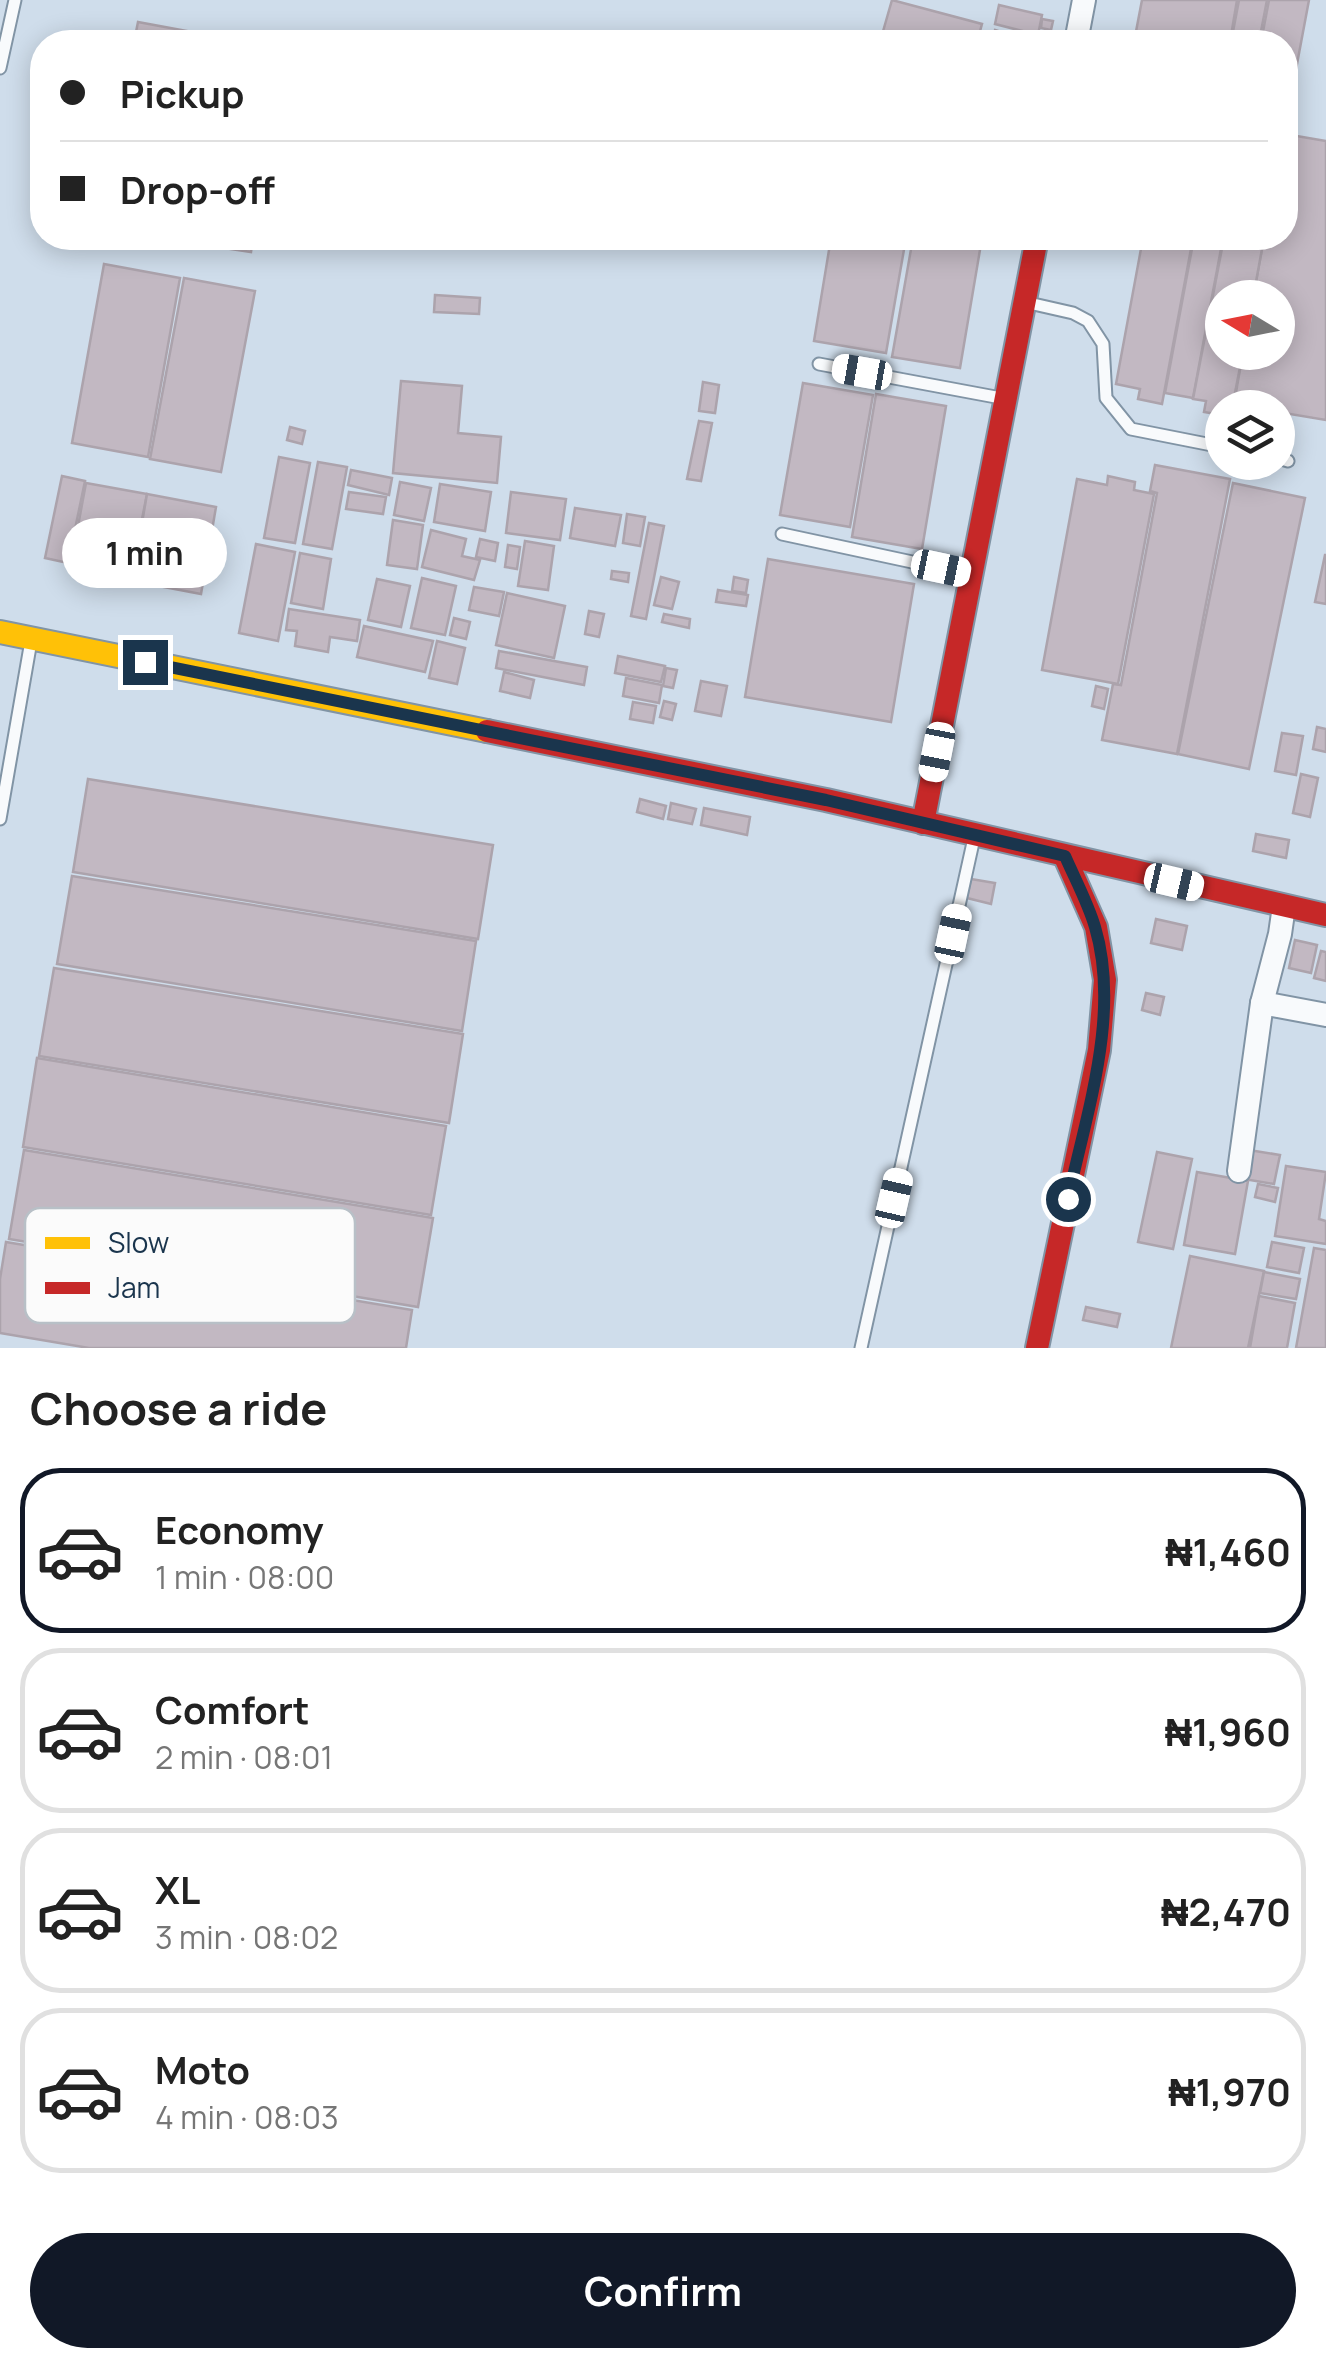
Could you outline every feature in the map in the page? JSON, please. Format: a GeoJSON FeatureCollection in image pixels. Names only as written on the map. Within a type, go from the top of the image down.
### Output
{"type":"FeatureCollection","features":[{"type":"Feature","properties":{"kind":"street"},"geometry":{"type":"LineString","coordinates":[[1078,30],[1084,0]]}},
{"type":"Feature","properties":{"kind":"street"},"geometry":{"type":"LineString","coordinates":[[923,824],[1036,250]]}},
{"type":"Feature","properties":{"kind":"street"},"geometry":{"type":"LineString","coordinates":[[0,632],[806,796],[1326,915]]}},
{"type":"Feature","properties":{"kind":"street"},"geometry":{"type":"LineString","coordinates":[[1037,1348],[1099,1050],[1104,980],[1096,927],[1065,856]]}},
{"type":"Feature","properties":{"kind":"street"},"geometry":{"type":"LineString","coordinates":[[1239,1171],[1262,1003],[1284,906]]}},
{"type":"Feature","properties":{"kind":"street"},"geometry":{"type":"LineString","coordinates":[[1262,1003],[1326,1015]]}},
{"type":"Feature","properties":{"kind":"lane"},"geometry":{"type":"LineString","coordinates":[[0,68],[15,0]]}},
{"type":"Feature","properties":{"kind":"lane"},"geometry":{"type":"LineString","coordinates":[[1025,302],[1074,312],[1088,321],[1102,344],[1106,398],[1131,429],[1205,444]]}},
{"type":"Feature","properties":{"kind":"lane"},"geometry":{"type":"LineString","coordinates":[[819,364],[1005,398]]}},
{"type":"Feature","properties":{"kind":"lane"},"geometry":{"type":"LineString","coordinates":[[782,534],[972,574]]}},
{"type":"Feature","properties":{"kind":"lane"},"geometry":{"type":"LineString","coordinates":[[0,819],[32,638]]}},
{"type":"Feature","properties":{"kind":"lane"},"geometry":{"type":"LineString","coordinates":[[861,1348],[974,834]]}},
{"type":"Feature","properties":{"kind":"building"},"geometry":{"type":"Polygon","coordinates":[[[892,0],[982,24],[980,30],[883,30],[892,0]]]}},
{"type":"Feature","properties":{"kind":"building"},"geometry":{"type":"Polygon","coordinates":[[[1142,0],[1237,0],[1232,30],[1136,30],[1142,0]]]}},
{"type":"Feature","properties":{"kind":"building"},"geometry":{"type":"Polygon","coordinates":[[[1239,0],[1267,0],[1261,30],[1233,30],[1239,0]]]}},
{"type":"Feature","properties":{"kind":"building"},"geometry":{"type":"Polygon","coordinates":[[[1269,0],[1309,0],[1298,59],[1298,30],[1263,30],[1269,0]]]}},
{"type":"Feature","properties":{"kind":"building"},"geometry":{"type":"Polygon","coordinates":[[[999,5],[1042,15],[1039,30],[995,24],[999,5]]]}},
{"type":"Feature","properties":{"kind":"building"},"geometry":{"type":"Polygon","coordinates":[[[1042,19],[1053,21],[1051,30],[1041,28],[1042,19]]]}},
{"type":"Feature","properties":{"kind":"building"},"geometry":{"type":"Polygon","coordinates":[[[138,22],[181,30],[136,30],[138,22]]]}},
{"type":"Feature","properties":{"kind":"building"},"geometry":{"type":"Polygon","coordinates":[[[1298,136],[1326,141],[1326,420],[1295,415],[1295,390],[1236,390],[1240,370],[1295,370],[1295,280],[1256,280],[1262,250],[1298,250],[1298,136]]]}},
{"type":"Feature","properties":{"kind":"building"},"geometry":{"type":"Polygon","coordinates":[[[829,250],[904,250],[886,353],[814,341],[829,250]]]}},
{"type":"Feature","properties":{"kind":"building"},"geometry":{"type":"Polygon","coordinates":[[[911,250],[980,250],[960,368],[892,357],[911,250]]]}},
{"type":"Feature","properties":{"kind":"building"},"geometry":{"type":"Polygon","coordinates":[[[1141,250],[1191,250],[1162,404],[1138,399],[1140,389],[1116,384],[1141,250]]]}},
{"type":"Feature","properties":{"kind":"building"},"geometry":{"type":"Polygon","coordinates":[[[1192,250],[1221,250],[1215,280],[1205,280],[1205,334],[1193,398],[1165,393],[1192,250]]]}},
{"type":"Feature","properties":{"kind":"building"},"geometry":{"type":"Polygon","coordinates":[[[1222,250],[1262,250],[1256,280],[1216,280],[1222,250]]]}},
{"type":"Feature","properties":{"kind":"building"},"geometry":{"type":"Polygon","coordinates":[[[104,264],[180,278],[148,457],[72,443],[104,264]]]}},
{"type":"Feature","properties":{"kind":"building"},"geometry":{"type":"Polygon","coordinates":[[[184,278],[255,291],[221,472],[150,459],[184,278]]]}},
{"type":"Feature","properties":{"kind":"building"},"geometry":{"type":"Polygon","coordinates":[[[435,295],[480,298],[479,314],[434,312],[435,295]]]}},
{"type":"Feature","properties":{"kind":"building"},"geometry":{"type":"Polygon","coordinates":[[[1205,337],[1205,370],[1239,370],[1236,390],[1205,390],[1205,401],[1193,399],[1205,337]]]}},
{"type":"Feature","properties":{"kind":"building"},"geometry":{"type":"Polygon","coordinates":[[[401,381],[462,386],[458,433],[501,437],[497,483],[393,473],[401,381]]]}},
{"type":"Feature","properties":{"kind":"building"},"geometry":{"type":"Polygon","coordinates":[[[703,382],[719,385],[715,413],[699,411],[703,382]]]}},
{"type":"Feature","properties":{"kind":"building"},"geometry":{"type":"Polygon","coordinates":[[[803,383],[873,395],[850,527],[780,515],[803,383]]]}},
{"type":"Feature","properties":{"kind":"building"},"geometry":{"type":"Polygon","coordinates":[[[876,394],[946,406],[922,549],[852,537],[876,394]]]}},
{"type":"Feature","properties":{"kind":"building"},"geometry":{"type":"Polygon","coordinates":[[[699,421],[712,423],[701,481],[687,479],[699,421]]]}},
{"type":"Feature","properties":{"kind":"building"},"geometry":{"type":"Polygon","coordinates":[[[290,427],[305,431],[302,444],[287,440],[290,427]]]}},
{"type":"Feature","properties":{"kind":"building"},"geometry":{"type":"Polygon","coordinates":[[[279,457],[310,463],[295,543],[264,538],[279,457]]]}},
{"type":"Feature","properties":{"kind":"building"},"geometry":{"type":"Polygon","coordinates":[[[318,462],[347,467],[332,549],[303,544],[318,462]]]}},
{"type":"Feature","properties":{"kind":"building"},"geometry":{"type":"Polygon","coordinates":[[[1155,465],[1205,474],[1205,480],[1230,480],[1177,754],[1102,740],[1113,684],[1121,685],[1157,493],[1150,491],[1155,465]]]}},
{"type":"Feature","properties":{"kind":"building"},"geometry":{"type":"Polygon","coordinates":[[[351,470],[392,478],[389,495],[348,485],[351,470]]]}},
{"type":"Feature","properties":{"kind":"building"},"geometry":{"type":"Polygon","coordinates":[[[62,476],[85,481],[68,563],[45,558],[62,476]]]}},
{"type":"Feature","properties":{"kind":"building"},"geometry":{"type":"Polygon","coordinates":[[[1108,476],[1135,482],[1134,490],[1154,494],[1118,684],[1042,670],[1077,479],[1107,485],[1108,476]]]}},
{"type":"Feature","properties":{"kind":"building"},"geometry":{"type":"Polygon","coordinates":[[[400,482],[431,488],[424,521],[394,515],[400,482]]]}},
{"type":"Feature","properties":{"kind":"building"},"geometry":{"type":"Polygon","coordinates":[[[86,483],[147,494],[130,580],[70,569],[86,483]]]}},
{"type":"Feature","properties":{"kind":"building"},"geometry":{"type":"Polygon","coordinates":[[[1233,483],[1305,498],[1249,769],[1178,754],[1233,483]]]}},
{"type":"Feature","properties":{"kind":"building"},"geometry":{"type":"Polygon","coordinates":[[[440,484],[491,492],[485,531],[434,522],[440,484]]]}},
{"type":"Feature","properties":{"kind":"building"},"geometry":{"type":"Polygon","coordinates":[[[349,492],[386,497],[383,514],[346,509],[349,492]]]}},
{"type":"Feature","properties":{"kind":"building"},"geometry":{"type":"Polygon","coordinates":[[[511,492],[566,499],[560,540],[506,533],[511,492]]]}},
{"type":"Feature","properties":{"kind":"building"},"geometry":{"type":"Polygon","coordinates":[[[147,494],[216,507],[201,594],[132,581],[147,494]]]}},
{"type":"Feature","properties":{"kind":"building"},"geometry":{"type":"Polygon","coordinates":[[[575,508],[621,515],[615,546],[570,538],[575,508]]]}},
{"type":"Feature","properties":{"kind":"building"},"geometry":{"type":"Polygon","coordinates":[[[627,514],[645,517],[640,546],[623,543],[627,514]]]}},
{"type":"Feature","properties":{"kind":"building"},"geometry":{"type":"Polygon","coordinates":[[[393,520],[423,525],[417,569],[387,565],[393,520]]]}},
{"type":"Feature","properties":{"kind":"building"},"geometry":{"type":"Polygon","coordinates":[[[649,523],[664,526],[646,619],[631,616],[649,523]]]}},
{"type":"Feature","properties":{"kind":"building"},"geometry":{"type":"Polygon","coordinates":[[[431,530],[466,539],[462,556],[480,560],[474,580],[422,567],[431,530]]]}},
{"type":"Feature","properties":{"kind":"building"},"geometry":{"type":"Polygon","coordinates":[[[480,539],[498,543],[495,561],[476,557],[480,539]]]}},
{"type":"Feature","properties":{"kind":"building"},"geometry":{"type":"Polygon","coordinates":[[[525,541],[554,546],[548,590],[518,586],[525,541]]]}},
{"type":"Feature","properties":{"kind":"building"},"geometry":{"type":"Polygon","coordinates":[[[256,544],[295,552],[278,641],[239,633],[256,544]]]}},
{"type":"Feature","properties":{"kind":"building"},"geometry":{"type":"Polygon","coordinates":[[[508,545],[520,547],[517,569],[505,567],[508,545]]]}},
{"type":"Feature","properties":{"kind":"building"},"geometry":{"type":"Polygon","coordinates":[[[300,553],[331,559],[323,609],[291,603],[300,553]]]}},
{"type":"Feature","properties":{"kind":"building"},"geometry":{"type":"Polygon","coordinates":[[[1326,555],[1326,604],[1315,602],[1326,555]]]}},
{"type":"Feature","properties":{"kind":"building"},"geometry":{"type":"Polygon","coordinates":[[[768,559],[914,584],[891,722],[745,697],[768,559]]]}},
{"type":"Feature","properties":{"kind":"building"},"geometry":{"type":"Polygon","coordinates":[[[612,571],[629,573],[628,582],[611,579],[612,571]]]}},
{"type":"Feature","properties":{"kind":"building"},"geometry":{"type":"Polygon","coordinates":[[[661,577],[679,582],[672,609],[654,605],[661,577]]]}},
{"type":"Feature","properties":{"kind":"building"},"geometry":{"type":"Polygon","coordinates":[[[734,577],[748,580],[746,593],[732,591],[734,577]]]}},
{"type":"Feature","properties":{"kind":"building"},"geometry":{"type":"Polygon","coordinates":[[[422,578],[456,586],[445,635],[411,628],[422,578]]]}},
{"type":"Feature","properties":{"kind":"building"},"geometry":{"type":"Polygon","coordinates":[[[377,579],[410,586],[401,627],[368,620],[377,579]]]}},
{"type":"Feature","properties":{"kind":"building"},"geometry":{"type":"Polygon","coordinates":[[[474,587],[504,592],[499,616],[469,610],[474,587]]]}},
{"type":"Feature","properties":{"kind":"building"},"geometry":{"type":"Polygon","coordinates":[[[718,590],[748,595],[746,606],[716,602],[718,590]]]}},
{"type":"Feature","properties":{"kind":"building"},"geometry":{"type":"Polygon","coordinates":[[[507,593],[565,606],[554,658],[496,645],[507,593]]]}},
{"type":"Feature","properties":{"kind":"building"},"geometry":{"type":"Polygon","coordinates":[[[289,609],[360,620],[357,641],[330,637],[328,652],[295,646],[297,631],[286,630],[289,609]]]}},
{"type":"Feature","properties":{"kind":"building"},"geometry":{"type":"Polygon","coordinates":[[[589,611],[604,614],[599,637],[585,634],[589,611]]]}},
{"type":"Feature","properties":{"kind":"building"},"geometry":{"type":"Polygon","coordinates":[[[664,614],[690,619],[689,628],[662,622],[664,614]]]}},
{"type":"Feature","properties":{"kind":"building"},"geometry":{"type":"Polygon","coordinates":[[[454,618],[470,622],[466,639],[450,635],[454,618]]]}},
{"type":"Feature","properties":{"kind":"building"},"geometry":{"type":"Polygon","coordinates":[[[364,626],[433,641],[425,672],[357,657],[364,626]]]}},
{"type":"Feature","properties":{"kind":"building"},"geometry":{"type":"Polygon","coordinates":[[[437,641],[465,648],[457,684],[429,678],[437,641]]]}},
{"type":"Feature","properties":{"kind":"building"},"geometry":{"type":"Polygon","coordinates":[[[499,651],[587,667],[584,685],[496,668],[499,651]]]}},
{"type":"Feature","properties":{"kind":"building"},"geometry":{"type":"Polygon","coordinates":[[[618,656],[665,666],[661,682],[615,673],[618,656]]]}},
{"type":"Feature","properties":{"kind":"building"},"geometry":{"type":"Polygon","coordinates":[[[666,668],[677,670],[673,688],[663,686],[666,668]]]}},
{"type":"Feature","properties":{"kind":"building"},"geometry":{"type":"Polygon","coordinates":[[[504,672],[534,680],[530,698],[500,691],[504,672]]]}},
{"type":"Feature","properties":{"kind":"building"},"geometry":{"type":"Polygon","coordinates":[[[626,678],[662,685],[659,703],[623,696],[626,678]]]}},
{"type":"Feature","properties":{"kind":"building"},"geometry":{"type":"Polygon","coordinates":[[[701,681],[727,686],[721,716],[695,711],[701,681]]]}},
{"type":"Feature","properties":{"kind":"building"},"geometry":{"type":"Polygon","coordinates":[[[1096,686],[1108,689],[1104,709],[1092,706],[1096,686]]]}},
{"type":"Feature","properties":{"kind":"building"},"geometry":{"type":"Polygon","coordinates":[[[664,701],[676,704],[672,720],[660,717],[664,701]]]}},
{"type":"Feature","properties":{"kind":"building"},"geometry":{"type":"Polygon","coordinates":[[[633,702],[656,706],[653,723],[630,719],[633,702]]]}},
{"type":"Feature","properties":{"kind":"building"},"geometry":{"type":"Polygon","coordinates":[[[1317,727],[1326,729],[1326,752],[1313,749],[1317,727]]]}},
{"type":"Feature","properties":{"kind":"building"},"geometry":{"type":"Polygon","coordinates":[[[1282,733],[1303,736],[1296,775],[1275,771],[1282,733]]]}},
{"type":"Feature","properties":{"kind":"building"},"geometry":{"type":"Polygon","coordinates":[[[1301,774],[1318,778],[1310,817],[1293,813],[1301,774]]]}},
{"type":"Feature","properties":{"kind":"building"},"geometry":{"type":"Polygon","coordinates":[[[88,779],[493,845],[478,939],[73,872],[88,779]]]}},
{"type":"Feature","properties":{"kind":"building"},"geometry":{"type":"Polygon","coordinates":[[[640,799],[666,806],[663,819],[637,812],[640,799]]]}},
{"type":"Feature","properties":{"kind":"building"},"geometry":{"type":"Polygon","coordinates":[[[671,803],[696,809],[692,824],[668,819],[671,803]]]}},
{"type":"Feature","properties":{"kind":"building"},"geometry":{"type":"Polygon","coordinates":[[[704,808],[750,817],[747,835],[701,825],[704,808]]]}},
{"type":"Feature","properties":{"kind":"building"},"geometry":{"type":"Polygon","coordinates":[[[1256,834],[1289,840],[1286,858],[1253,851],[1256,834]]]}},
{"type":"Feature","properties":{"kind":"building"},"geometry":{"type":"Polygon","coordinates":[[[72,876],[476,941],[462,1031],[57,964],[72,876]]]}},
{"type":"Feature","properties":{"kind":"building"},"geometry":{"type":"Polygon","coordinates":[[[971,879],[995,883],[991,904],[967,898],[971,879]]]}},
{"type":"Feature","properties":{"kind":"building"},"geometry":{"type":"Polygon","coordinates":[[[1156,919],[1187,926],[1182,950],[1151,943],[1156,919]]]}},
{"type":"Feature","properties":{"kind":"building"},"geometry":{"type":"Polygon","coordinates":[[[1295,940],[1317,945],[1311,973],[1289,968],[1295,940]]]}},
{"type":"Feature","properties":{"kind":"building"},"geometry":{"type":"Polygon","coordinates":[[[1321,951],[1326,952],[1326,981],[1314,978],[1321,951]]]}},
{"type":"Feature","properties":{"kind":"building"},"geometry":{"type":"Polygon","coordinates":[[[54,968],[463,1034],[449,1123],[39,1056],[54,968]]]}},
{"type":"Feature","properties":{"kind":"building"},"geometry":{"type":"Polygon","coordinates":[[[1146,993],[1164,997],[1160,1015],[1142,1010],[1146,993]]]}},
{"type":"Feature","properties":{"kind":"building"},"geometry":{"type":"Polygon","coordinates":[[[37,1058],[446,1126],[431,1215],[23,1147],[37,1058]]]}},
{"type":"Feature","properties":{"kind":"building"},"geometry":{"type":"Polygon","coordinates":[[[24,1150],[433,1218],[418,1307],[355,1297],[355,1208],[25,1208],[25,1242],[9,1239],[24,1150]]]}},
{"type":"Feature","properties":{"kind":"building"},"geometry":{"type":"Polygon","coordinates":[[[1249,1150],[1280,1155],[1274,1184],[1244,1179],[1249,1150]]]}},
{"type":"Feature","properties":{"kind":"building"},"geometry":{"type":"Polygon","coordinates":[[[1157,1152],[1192,1159],[1173,1249],[1138,1242],[1157,1152]]]}},
{"type":"Feature","properties":{"kind":"building"},"geometry":{"type":"Polygon","coordinates":[[[1286,1166],[1326,1172],[1319,1219],[1326,1221],[1326,1244],[1275,1236],[1286,1166]]]}},
{"type":"Feature","properties":{"kind":"building"},"geometry":{"type":"Polygon","coordinates":[[[1197,1172],[1248,1181],[1235,1254],[1184,1245],[1197,1172]]]}},
{"type":"Feature","properties":{"kind":"building"},"geometry":{"type":"Polygon","coordinates":[[[1258,1184],[1278,1188],[1275,1202],[1255,1197],[1258,1184]]]}},
{"type":"Feature","properties":{"kind":"building"},"geometry":{"type":"Polygon","coordinates":[[[6,1242],[25,1245],[25,1323],[355,1323],[355,1300],[412,1310],[406,1348],[89,1348],[0,1333],[0,1279],[6,1242]]]}},
{"type":"Feature","properties":{"kind":"building"},"geometry":{"type":"Polygon","coordinates":[[[1272,1242],[1304,1248],[1299,1273],[1267,1267],[1272,1242]]]}},
{"type":"Feature","properties":{"kind":"building"},"geometry":{"type":"Polygon","coordinates":[[[1314,1248],[1326,1250],[1326,1348],[1296,1348],[1314,1248]]]}},
{"type":"Feature","properties":{"kind":"building"},"geometry":{"type":"Polygon","coordinates":[[[1190,1256],[1264,1271],[1248,1348],[1171,1348],[1190,1256]]]}},
{"type":"Feature","properties":{"kind":"building"},"geometry":{"type":"Polygon","coordinates":[[[1264,1272],[1300,1279],[1296,1299],[1260,1293],[1264,1272]]]}},
{"type":"Feature","properties":{"kind":"building"},"geometry":{"type":"Polygon","coordinates":[[[1259,1296],[1295,1303],[1287,1348],[1250,1348],[1259,1296]]]}},
{"type":"Feature","properties":{"kind":"building"},"geometry":{"type":"Polygon","coordinates":[[[1086,1307],[1120,1314],[1117,1327],[1083,1320],[1086,1307]]]}},
{"type":"Feature","properties":{"kind":"traffic: slow"},"geometry":{"type":"LineString","coordinates":[[0,632],[487,731]]}},
{"type":"Feature","properties":{"kind":"traffic: jam"},"geometry":{"type":"LineString","coordinates":[[923,823],[1035,250]]}},
{"type":"Feature","properties":{"kind":"traffic: jam"},"geometry":{"type":"LineString","coordinates":[[487,731],[826,800],[1326,915]]}},
{"type":"Feature","properties":{"kind":"traffic: jam"},"geometry":{"type":"LineString","coordinates":[[1037,1348],[1099,1050],[1105,980],[1096,927],[1065,857]]}},
{"type":"Feature","properties":{"kind":"route"},"geometry":{"type":"LineString","coordinates":[[145,662],[826,800],[1065,856],[1096,927],[1104,980],[1099,1050],[1068,1199]]}}]}
